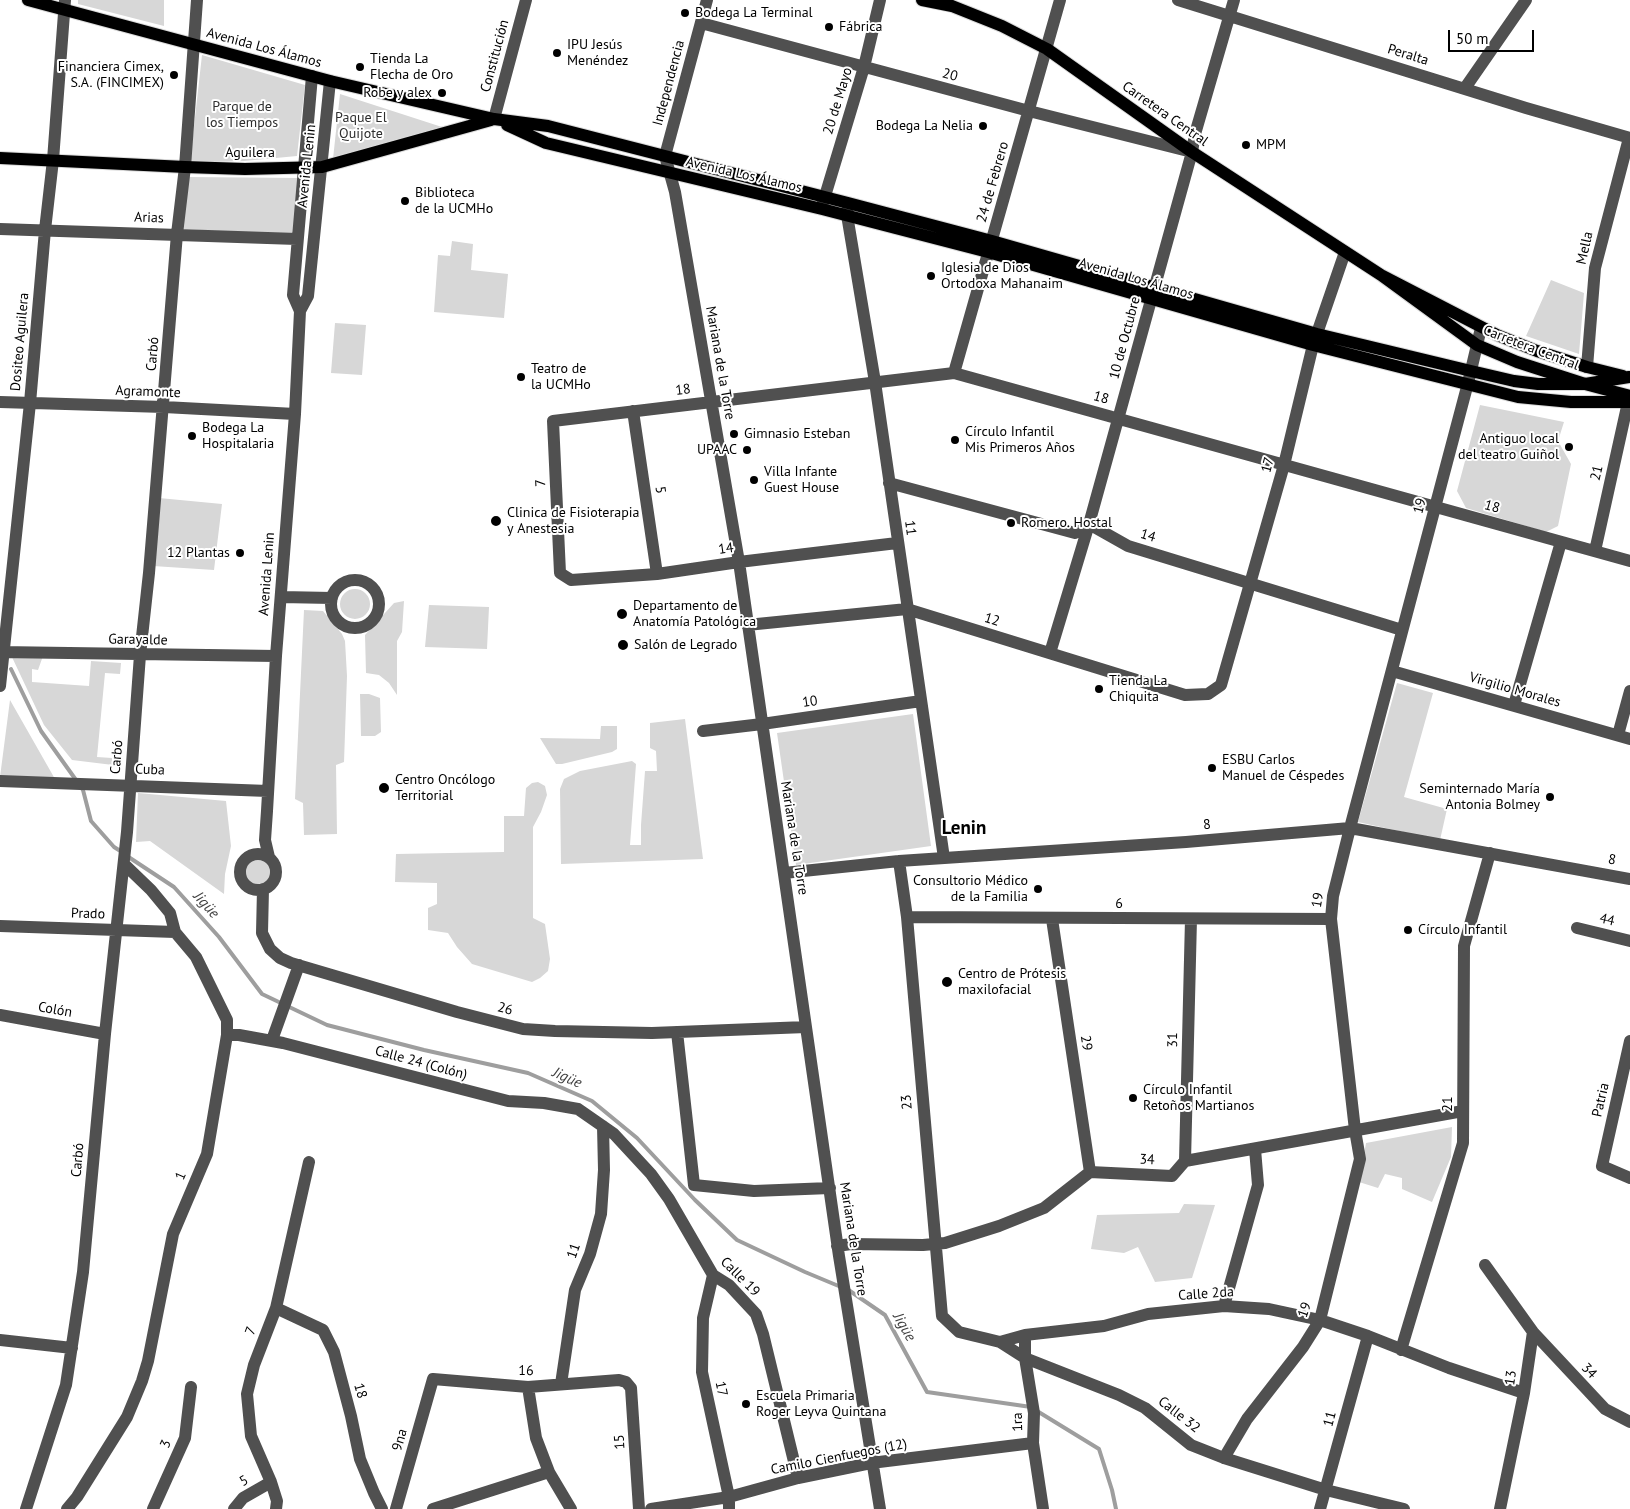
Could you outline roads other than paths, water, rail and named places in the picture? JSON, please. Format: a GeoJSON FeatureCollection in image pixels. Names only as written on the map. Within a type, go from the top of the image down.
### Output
{"type":"FeatureCollection","features":[{"type":"Feature","properties":{"kind":"main road","name":"Avenida Los Álamos"},"geometry":{"type":"LineString","coordinates":[[28,0],[65,5],[194,45],[330,81],[494,119],[548,126],[665,156],[823,203],[990,246],[1315,339],[1469,377],[1530,383],[1585,384]]}},
{"type":"Feature","properties":{"kind":"main road","name":"Carretera Central"},"geometry":{"type":"LineString","coordinates":[[922,0],[952,6],[1002,26],[1047,49],[1192,152],[1381,276],[1477,345],[1518,362],[1630,400]]}},
{"type":"Feature","properties":{"kind":"main road","name":"Avenida Los Álamos"},"geometry":{"type":"LineString","coordinates":[[494,119],[546,143],[669,173],[823,203]]}},
{"type":"Feature","properties":{"kind":"main road","name":"Aguilera"},"geometry":{"type":"LineString","coordinates":[[0,158],[185,168],[322,167],[494,119]]}},
{"type":"Feature","properties":{"kind":"main road","name":"Carretera Central"},"geometry":{"type":"LineString","coordinates":[[1381,276],[1481,328],[1537,351],[1587,367],[1629,377]]}},
{"type":"Feature","properties":{"kind":"main road","name":"Avenida Los Álamos"},"geometry":{"type":"LineString","coordinates":[[1469,377],[1518,397],[1571,402],[1630,400]]}},
{"type":"Feature","properties":{"kind":"main road"},"geometry":{"type":"LineString","coordinates":[[1585,384],[1629,377]]}},
{"type":"Feature","properties":{"kind":"street","name":"Carbó"},"geometry":{"type":"LineString","coordinates":[[26,1509],[66,1385],[83,1272],[105,1034],[127,832],[140,655],[164,407],[198,0]]}},
{"type":"Feature","properties":{"kind":"street","name":"Constitución"},"geometry":{"type":"LineString","coordinates":[[494,119],[526,0]]}},
{"type":"Feature","properties":{"kind":"street","name":"Independencia"},"geometry":{"type":"LineString","coordinates":[[669,173],[665,156],[707,0]]}},
{"type":"Feature","properties":{"kind":"street","name":"20 de Mayo"},"geometry":{"type":"LineString","coordinates":[[823,203],[864,67],[880,0]]}},
{"type":"Feature","properties":{"kind":"street","name":"24 de Febrero"},"geometry":{"type":"LineString","coordinates":[[954,373],[1060,0]]}},
{"type":"Feature","properties":{"kind":"street","name":"Peralta"},"geometry":{"type":"LineString","coordinates":[[1178,0],[1629,138]]}},
{"type":"Feature","properties":{"kind":"street","name":"10 de Octubre"},"geometry":{"type":"LineString","coordinates":[[1050,653],[1089,524],[1192,152],[1195,134],[1234,0]]}},
{"type":"Feature","properties":{"kind":"street"},"geometry":{"type":"LineString","coordinates":[[1465,88],[1526,0]]}},
{"type":"Feature","properties":{"kind":"street","name":"Dositeo Aguilera"},"geometry":{"type":"LineString","coordinates":[[0,686],[2,652],[30,403],[45,230],[54,160],[65,5]]}},
{"type":"Feature","properties":{"kind":"street","name":"20"},"geometry":{"type":"LineString","coordinates":[[701,23],[1029,111],[1192,152]]}},
{"type":"Feature","properties":{"kind":"street","name":"Avenida Lenin"},"geometry":{"type":"LineString","coordinates":[[300,311],[293,295],[312,76]]}},
{"type":"Feature","properties":{"kind":"street","name":"Avenida Lenin"},"geometry":{"type":"LineString","coordinates":[[263,889],[273,882],[276,877],[276,865],[269,857],[266,840],[276,656],[295,414],[300,311],[308,296],[330,81]]}},
{"type":"Feature","properties":{"kind":"street","name":"Mella"},"geometry":{"type":"LineString","coordinates":[[1587,367],[1594,268],[1629,138]]}},
{"type":"Feature","properties":{"kind":"street","name":"Mariana de la Torre"},"geometry":{"type":"LineString","coordinates":[[669,173],[675,192],[739,562],[837,1246],[880,1509]]}},
{"type":"Feature","properties":{"kind":"street","name":"11"},"geometry":{"type":"LineString","coordinates":[[847,209],[875,382],[944,858]]}},
{"type":"Feature","properties":{"kind":"street","name":"Arias"},"geometry":{"type":"LineString","coordinates":[[0,229],[297,239]]}},
{"type":"Feature","properties":{"kind":"street","name":"17"},"geometry":{"type":"LineString","coordinates":[[1220,685],[1284,465],[1315,339],[1344,252]]}},
{"type":"Feature","properties":{"kind":"street","name":"19"},"geometry":{"type":"LineString","coordinates":[[1224,1458],[1247,1419],[1303,1347],[1320,1320],[1360,1159],[1331,918],[1334,896],[1350,828],[1481,328]]}},
{"type":"Feature","properties":{"kind":"street","name":"18"},"geometry":{"type":"LineString","coordinates":[[553,420],[954,373],[1630,561]]}},
{"type":"Feature","properties":{"kind":"street","name":"21"},"geometry":{"type":"LineString","coordinates":[[1594,551],[1630,400]]}},
{"type":"Feature","properties":{"kind":"street","name":"Agramonte"},"geometry":{"type":"LineString","coordinates":[[0,402],[164,407],[295,414]]}},
{"type":"Feature","properties":{"kind":"street","name":"5"},"geometry":{"type":"LineString","coordinates":[[633,411],[657,574]]}},
{"type":"Feature","properties":{"kind":"street","name":"7"},"geometry":{"type":"LineString","coordinates":[[553,420],[560,573]]}},
{"type":"Feature","properties":{"kind":"street"},"geometry":{"type":"LineString","coordinates":[[889,484],[1075,533],[1089,524]]}},
{"type":"Feature","properties":{"kind":"street","name":"14"},"geometry":{"type":"LineString","coordinates":[[1089,524],[1128,546],[1402,630]]}},
{"type":"Feature","properties":{"kind":"street"},"geometry":{"type":"LineString","coordinates":[[1514,706],[1561,542]]}},
{"type":"Feature","properties":{"kind":"street","name":"14"},"geometry":{"type":"LineString","coordinates":[[560,573],[571,580],[657,574],[739,562],[897,544]]}},
{"type":"Feature","properties":{"kind":"street"},"geometry":{"type":"LineString","coordinates":[[281,596],[332,598]]}},
{"type":"Feature","properties":{"kind":"street","name":"12"},"geometry":{"type":"LineString","coordinates":[[747,625],[907,609],[1184,695],[1208,694],[1220,685]]}},
{"type":"Feature","properties":{"kind":"street","name":"Garayalde"},"geometry":{"type":"LineString","coordinates":[[2,652],[276,656]]}},
{"type":"Feature","properties":{"kind":"street","name":"Virgilio Morales"},"geometry":{"type":"LineString","coordinates":[[1392,671],[1624,737]]}},
{"type":"Feature","properties":{"kind":"street"},"geometry":{"type":"LineString","coordinates":[[1624,737],[1630,692]]}},
{"type":"Feature","properties":{"kind":"street","name":"10"},"geometry":{"type":"LineString","coordinates":[[703,730],[762,724],[921,701]]}},
{"type":"Feature","properties":{"kind":"street","name":"Cuba"},"geometry":{"type":"LineString","coordinates":[[0,781],[130,784],[268,791]]}},
{"type":"Feature","properties":{"kind":"street","name":"8"},"geometry":{"type":"LineString","coordinates":[[784,873],[900,861],[1186,842],[1350,828],[1630,879]]}},
{"type":"Feature","properties":{"kind":"street"},"geometry":{"type":"LineString","coordinates":[[263,889],[251,888],[242,880],[240,874],[243,862],[266,840]]}},
{"type":"Feature","properties":{"kind":"street","name":"21"},"geometry":{"type":"LineString","coordinates":[[1401,1350],[1464,1143],[1464,946],[1490,853]]}},
{"type":"Feature","properties":{"kind":"street"},"geometry":{"type":"LineString","coordinates":[[253,854],[264,854],[269,857]]}},
{"type":"Feature","properties":{"kind":"street","name":"23"},"geometry":{"type":"LineString","coordinates":[[900,861],[907,917],[934,1244],[942,1316],[959,1332]]}},
{"type":"Feature","properties":{"kind":"street","name":"1"},"geometry":{"type":"LineString","coordinates":[[67,1509],[127,1417],[144,1375],[173,1234],[207,1154],[227,1035],[226,1020],[196,957],[175,932],[170,913],[151,890],[124,864]]}},
{"type":"Feature","properties":{"kind":"street","name":"26"},"geometry":{"type":"LineString","coordinates":[[263,889],[262,933],[265,942],[280,958],[457,1012],[523,1029],[677,1032],[806,1027]]}},
{"type":"Feature","properties":{"kind":"street","name":"6"},"geometry":{"type":"LineString","coordinates":[[907,917],[1052,919],[1331,918]]}},
{"type":"Feature","properties":{"kind":"street","name":"29"},"geometry":{"type":"LineString","coordinates":[[1052,919],[1090,1172]]}},
{"type":"Feature","properties":{"kind":"street","name":"31"},"geometry":{"type":"LineString","coordinates":[[1185,1162],[1191,919]]}},
{"type":"Feature","properties":{"kind":"street","name":"Prado"},"geometry":{"type":"LineString","coordinates":[[0,926],[175,932]]}},
{"type":"Feature","properties":{"kind":"street","name":"44"},"geometry":{"type":"LineString","coordinates":[[1577,928],[1630,941]]}},
{"type":"Feature","properties":{"kind":"street"},"geometry":{"type":"LineString","coordinates":[[278,1042],[280,1019],[299,965]]}},
{"type":"Feature","properties":{"kind":"street","name":"Colón"},"geometry":{"type":"LineString","coordinates":[[0,1016],[105,1034]]}},
{"type":"Feature","properties":{"kind":"street"},"geometry":{"type":"LineString","coordinates":[[677,1032],[694,1185],[754,1191],[830,1188]]}},
{"type":"Feature","properties":{"kind":"street","name":"Calle 24 (Colón)"},"geometry":{"type":"LineString","coordinates":[[227,1035],[278,1042],[508,1101],[544,1103],[578,1108],[603,1126]]}},
{"type":"Feature","properties":{"kind":"street","name":"Patria"},"geometry":{"type":"LineString","coordinates":[[1630,1041],[1627,1066],[1602,1166],[1630,1178]]}},
{"type":"Feature","properties":{"kind":"street","name":"34"},"geometry":{"type":"LineString","coordinates":[[1090,1172],[1172,1176],[1185,1162],[1463,1112]]}},
{"type":"Feature","properties":{"kind":"street","name":"11"},"geometry":{"type":"LineString","coordinates":[[561,1384],[575,1290],[590,1254],[601,1214],[604,1170],[603,1126]]}},
{"type":"Feature","properties":{"kind":"street","name":"Calle 19"},"geometry":{"type":"LineString","coordinates":[[603,1126],[614,1134],[652,1174],[669,1199],[713,1275],[729,1284],[756,1314],[763,1334],[798,1478]]}},
{"type":"Feature","properties":{"kind":"street"},"geometry":{"type":"LineString","coordinates":[[1224,1306],[1258,1185],[1255,1149]]}},
{"type":"Feature","properties":{"kind":"street","name":"7"},"geometry":{"type":"LineString","coordinates":[[276,1509],[277,1501],[271,1482],[251,1436],[247,1394],[254,1365],[276,1308],[309,1162]]}},
{"type":"Feature","properties":{"kind":"street"},"geometry":{"type":"LineString","coordinates":[[837,1246],[852,1244],[945,1243],[999,1226],[1044,1208],[1090,1172]]}},
{"type":"Feature","properties":{"kind":"street"},"geometry":{"type":"LineString","coordinates":[[1485,1265],[1532,1332]]}},
{"type":"Feature","properties":{"kind":"street","name":"17"},"geometry":{"type":"LineString","coordinates":[[713,1275],[703,1318],[702,1372],[729,1503]]}},
{"type":"Feature","properties":{"kind":"street","name":"Calle 2da"},"geometry":{"type":"LineString","coordinates":[[959,1332],[1000,1342],[1025,1335],[1104,1326],[1148,1314],[1224,1306],[1270,1309],[1320,1320],[1368,1336],[1449,1368],[1524,1394]]}},
{"type":"Feature","properties":{"kind":"street","name":"18"},"geometry":{"type":"LineString","coordinates":[[276,1308],[323,1330],[334,1352],[360,1459],[382,1509]]}},
{"type":"Feature","properties":{"kind":"street","name":"34"},"geometry":{"type":"LineString","coordinates":[[1532,1332],[1605,1409],[1630,1422]]}},
{"type":"Feature","properties":{"kind":"street","name":"13"},"geometry":{"type":"LineString","coordinates":[[1500,1509],[1524,1394],[1532,1332]]}},
{"type":"Feature","properties":{"kind":"street","name":"1ra"},"geometry":{"type":"LineString","coordinates":[[1025,1335],[1025,1358],[1033,1408],[1033,1443],[1043,1509]]}},
{"type":"Feature","properties":{"kind":"street","name":"11"},"geometry":{"type":"LineString","coordinates":[[1320,1509],[1368,1336]]}},
{"type":"Feature","properties":{"kind":"street"},"geometry":{"type":"LineString","coordinates":[[0,1340],[72,1348]]}},
{"type":"Feature","properties":{"kind":"street","name":"Calle 32"},"geometry":{"type":"LineString","coordinates":[[1000,1342],[1025,1358],[1118,1394],[1144,1408],[1192,1446],[1326,1490],[1404,1509]]}},
{"type":"Feature","properties":{"kind":"street","name":"16"},"geometry":{"type":"LineString","coordinates":[[433,1379],[528,1387],[619,1380]]}},
{"type":"Feature","properties":{"kind":"street","name":"9na"},"geometry":{"type":"LineString","coordinates":[[396,1509],[433,1379]]}},
{"type":"Feature","properties":{"kind":"street","name":"15"},"geometry":{"type":"LineString","coordinates":[[619,1380],[626,1382],[631,1388],[639,1509]]}},
{"type":"Feature","properties":{"kind":"street","name":"3"},"geometry":{"type":"LineString","coordinates":[[152,1509],[185,1438],[191,1387]]}},
{"type":"Feature","properties":{"kind":"street"},"geometry":{"type":"LineString","coordinates":[[528,1387],[536,1438],[549,1472],[571,1509]]}},
{"type":"Feature","properties":{"kind":"street","name":"Camilo Cienfuegos (12)"},"geometry":{"type":"LineString","coordinates":[[651,1509],[729,1503],[798,1478],[872,1463],[1033,1443]]}},
{"type":"Feature","properties":{"kind":"street"},"geometry":{"type":"LineString","coordinates":[[433,1509],[549,1472]]}},
{"type":"Feature","properties":{"kind":"street","name":"5"},"geometry":{"type":"LineString","coordinates":[[234,1509],[243,1498],[271,1482]]}},
{"type":"Feature","properties":{"kind":"waterway","name":"Jigüe"},"geometry":{"type":"LineString","coordinates":[[11,669],[41,731],[76,780]]}},
{"type":"Feature","properties":{"kind":"waterway","name":"Jigüe"},"geometry":{"type":"LineString","coordinates":[[80,786],[83,790],[91,821],[114,847],[122,852]]}},
{"type":"Feature","properties":{"kind":"waterway","name":"Jigüe"},"geometry":{"type":"LineString","coordinates":[[127,856],[174,887],[219,937],[262,994],[327,1025],[424,1050],[528,1073],[592,1101],[637,1138],[695,1200],[737,1240],[841,1287]]}},
{"type":"Feature","properties":{"kind":"waterway","name":"Jigüe"},"geometry":{"type":"LineString","coordinates":[[847,1289],[885,1315],[927,1392],[1031,1407]]}},
{"type":"Feature","properties":{"kind":"waterway","name":"Jigüe"},"geometry":{"type":"LineString","coordinates":[[1037,1411],[1099,1449],[1116,1509]]}},
{"type":"Feature","properties":{"kind":"place","name":"Bodega La Terminal"},"geometry":{"type":"Point","coordinates":[685,13]}},
{"type":"Feature","properties":{"kind":"place","name":"Fábrica"},"geometry":{"type":"Point","coordinates":[829,27]}},
{"type":"Feature","properties":{"kind":"place","name":"IPU Jesús Menéndez"},"geometry":{"type":"Point","coordinates":[557,53]}},
{"type":"Feature","properties":{"kind":"place","name":"Tienda La Flecha de Oro"},"geometry":{"type":"Point","coordinates":[360,67]}},
{"type":"Feature","properties":{"kind":"place","name":"Financiera Cimex, S.A. (FINCIMEX)"},"geometry":{"type":"Point","coordinates":[174,75]}},
{"type":"Feature","properties":{"kind":"place","name":"Robe y alex"},"geometry":{"type":"Point","coordinates":[442,93]}},
{"type":"Feature","properties":{"kind":"place","name":"Bodega La Nelia"},"geometry":{"type":"Point","coordinates":[983,126]}},
{"type":"Feature","properties":{"kind":"place","name":"MPM"},"geometry":{"type":"Point","coordinates":[1246,145]}},
{"type":"Feature","properties":{"kind":"place","name":"Biblioteca de la UCMHo"},"geometry":{"type":"Point","coordinates":[405,201]}},
{"type":"Feature","properties":{"kind":"place","name":"Iglesia de Dios Ortodoxa Mahanaim"},"geometry":{"type":"Point","coordinates":[931,276]}},
{"type":"Feature","properties":{"kind":"place","name":"Teatro de la UCMHo"},"geometry":{"type":"Point","coordinates":[521,377]}},
{"type":"Feature","properties":{"kind":"place","name":"Gimnasio Esteban"},"geometry":{"type":"Point","coordinates":[734,434]}},
{"type":"Feature","properties":{"kind":"place","name":"Bodega La Hospitalaria"},"geometry":{"type":"Point","coordinates":[192,436]}},
{"type":"Feature","properties":{"kind":"place","name":"Círculo Infantil Mis Primeros Años"},"geometry":{"type":"Point","coordinates":[955,440]}},
{"type":"Feature","properties":{"kind":"place","name":"Antiguo local del teatro Guiñol"},"geometry":{"type":"Point","coordinates":[1569,447]}},
{"type":"Feature","properties":{"kind":"place","name":"UPAAC"},"geometry":{"type":"Point","coordinates":[747,450]}},
{"type":"Feature","properties":{"kind":"place","name":"Villa Infante Guest House"},"geometry":{"type":"Point","coordinates":[754,480]}},
{"type":"Feature","properties":{"kind":"place","name":"Clinica de Fisioterapia y Anestesia"},"geometry":{"type":"Point","coordinates":[496,521]}},
{"type":"Feature","properties":{"kind":"place","name":"Romero. Hostal"},"geometry":{"type":"Point","coordinates":[1011,523]}},
{"type":"Feature","properties":{"kind":"place","name":"12 Plantas"},"geometry":{"type":"Point","coordinates":[240,553]}},
{"type":"Feature","properties":{"kind":"place","name":"Departamento de Anatomía Patológica"},"geometry":{"type":"Point","coordinates":[622,614]}},
{"type":"Feature","properties":{"kind":"place","name":"Salón de Legrado"},"geometry":{"type":"Point","coordinates":[623,645]}},
{"type":"Feature","properties":{"kind":"place","name":"Tienda La Chiquita"},"geometry":{"type":"Point","coordinates":[1099,689]}},
{"type":"Feature","properties":{"kind":"place","name":"ESBU Carlos Manuel de Céspedes"},"geometry":{"type":"Point","coordinates":[1212,768]}},
{"type":"Feature","properties":{"kind":"place","name":"Centro Oncólogo Territorial"},"geometry":{"type":"Point","coordinates":[384,788]}},
{"type":"Feature","properties":{"kind":"place","name":"Seminternado María Antonia Bolmey"},"geometry":{"type":"Point","coordinates":[1550,797]}},
{"type":"Feature","properties":{"kind":"place","name":"Consultorio Médico de la Familia"},"geometry":{"type":"Point","coordinates":[1038,889]}},
{"type":"Feature","properties":{"kind":"place","name":"Círculo Infantil"},"geometry":{"type":"Point","coordinates":[1408,930]}},
{"type":"Feature","properties":{"kind":"place","name":"Centro de Prótesis maxilofacial"},"geometry":{"type":"Point","coordinates":[947,982]}},
{"type":"Feature","properties":{"kind":"place","name":"Círculo Infantil Retoños Martianos"},"geometry":{"type":"Point","coordinates":[1133,1098]}},
{"type":"Feature","properties":{"kind":"place","name":"Escuela Primaria Roger Leyva Quintana"},"geometry":{"type":"Point","coordinates":[746,1404]}},
{"type":"Feature","properties":{"kind":"district","name":"Lenin"},"geometry":{"type":"Point","coordinates":[964,829]}},
{"type":"Feature","properties":{"kind":"park label","name":"Parque de los Tiempos"},"geometry":{"type":"Point","coordinates":[242,116]}},
{"type":"Feature","properties":{"kind":"park label","name":"Paque El Quijote"},"geometry":{"type":"Point","coordinates":[361,126]}}]}
